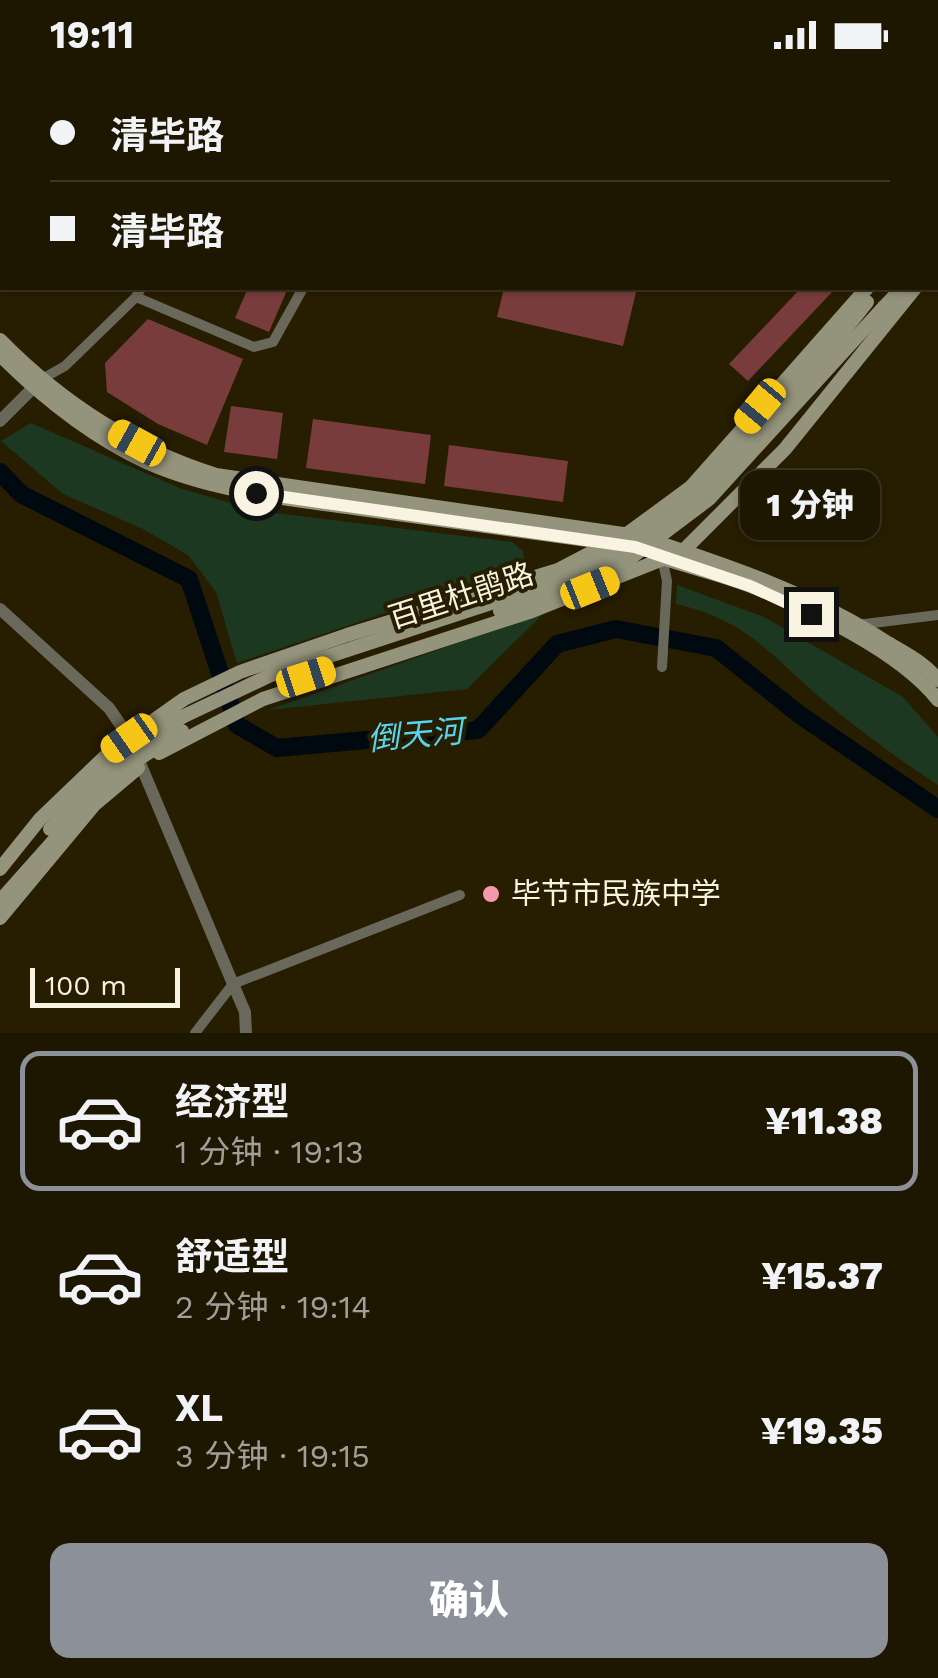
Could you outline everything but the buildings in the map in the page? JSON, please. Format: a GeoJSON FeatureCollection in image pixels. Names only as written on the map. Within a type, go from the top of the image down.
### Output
{"type":"FeatureCollection","features":[{"type":"Feature","properties":{"kind":"main road","name":"百里杜鹃路"},"geometry":{"type":"LineString","coordinates":[[0,901],[98,791],[182,732],[271,688],[556,594],[628,560],[710,499],[900,290]]}},
{"type":"Feature","properties":{"kind":"main road"},"geometry":{"type":"LineString","coordinates":[[0,918],[94,805],[141,761],[263,700],[532,611],[682,551],[784,449],[913,290]]}},
{"type":"Feature","properties":{"kind":"main road"},"geometry":{"type":"LineString","coordinates":[[0,869],[40,819],[112,750],[188,697],[240,672],[347,634],[558,570],[627,534],[691,487],[867,295]]}},
{"type":"Feature","properties":{"kind":"main road","name":"百里杜鹃路"},"geometry":{"type":"LineString","coordinates":[[0,886],[84,791],[126,754],[182,718],[270,675],[560,583],[653,531],[703,490],[837,340],[867,295]]}},
{"type":"Feature","properties":{"kind":"main road"},"geometry":{"type":"LineString","coordinates":[[0,340],[38,384],[143,447],[216,475],[627,534],[754,575],[860,624],[930,669],[938,680]]}},
{"type":"Feature","properties":{"kind":"main road"},"geometry":{"type":"LineString","coordinates":[[0,354],[86,428],[146,462],[196,480],[293,500],[635,547],[750,586],[842,629],[921,678],[938,700]]}},
{"type":"Feature","properties":{"kind":"street"},"geometry":{"type":"LineString","coordinates":[[4,417],[38,384],[65,366],[138,292],[254,347],[273,342],[302,290]]}},
{"type":"Feature","properties":{"kind":"street"},"geometry":{"type":"LineString","coordinates":[[662,558],[667,581],[662,668]]}},
{"type":"Feature","properties":{"kind":"street"},"geometry":{"type":"LineString","coordinates":[[0,610],[109,708],[129,738],[233,984],[244,1012],[246,1033]]}},
{"type":"Feature","properties":{"kind":"street"},"geometry":{"type":"LineString","coordinates":[[842,629],[938,616]]}},
{"type":"Feature","properties":{"kind":"street"},"geometry":{"type":"LineString","coordinates":[[195,1033],[233,984],[460,895]]}},
{"type":"Feature","properties":{"kind":"green space"},"geometry":{"type":"Polygon","coordinates":[[[31,423],[182,489],[259,511],[512,542],[523,551],[525,566],[237,663],[216,592],[188,555],[143,529],[63,494],[1,441],[31,423]]]}},
{"type":"Feature","properties":{"kind":"green space"},"geometry":{"type":"Polygon","coordinates":[[[677,585],[764,617],[903,697],[938,737],[938,785],[851,723],[741,630],[676,604],[677,585]]]}},
{"type":"Feature","properties":{"kind":"green space"},"geometry":{"type":"Polygon","coordinates":[[[545,612],[467,689],[268,710],[545,612]]]}},
{"type":"Feature","properties":{"kind":"waterway","name":"倒天河"},"geometry":{"type":"LineString","coordinates":[[0,472],[21,494],[189,579],[237,725],[277,748],[478,730],[557,644],[616,629],[716,648],[800,715],[938,809]]}},
{"type":"Feature","properties":{"kind":"place","name":"毕节市民族中学"},"geometry":{"type":"Point","coordinates":[491,894]}},
{"type":"Feature","properties":{"kind":"route"},"geometry":{"type":"LineString","coordinates":[[256,493],[635,547],[750,586],[811,614]]}}]}
